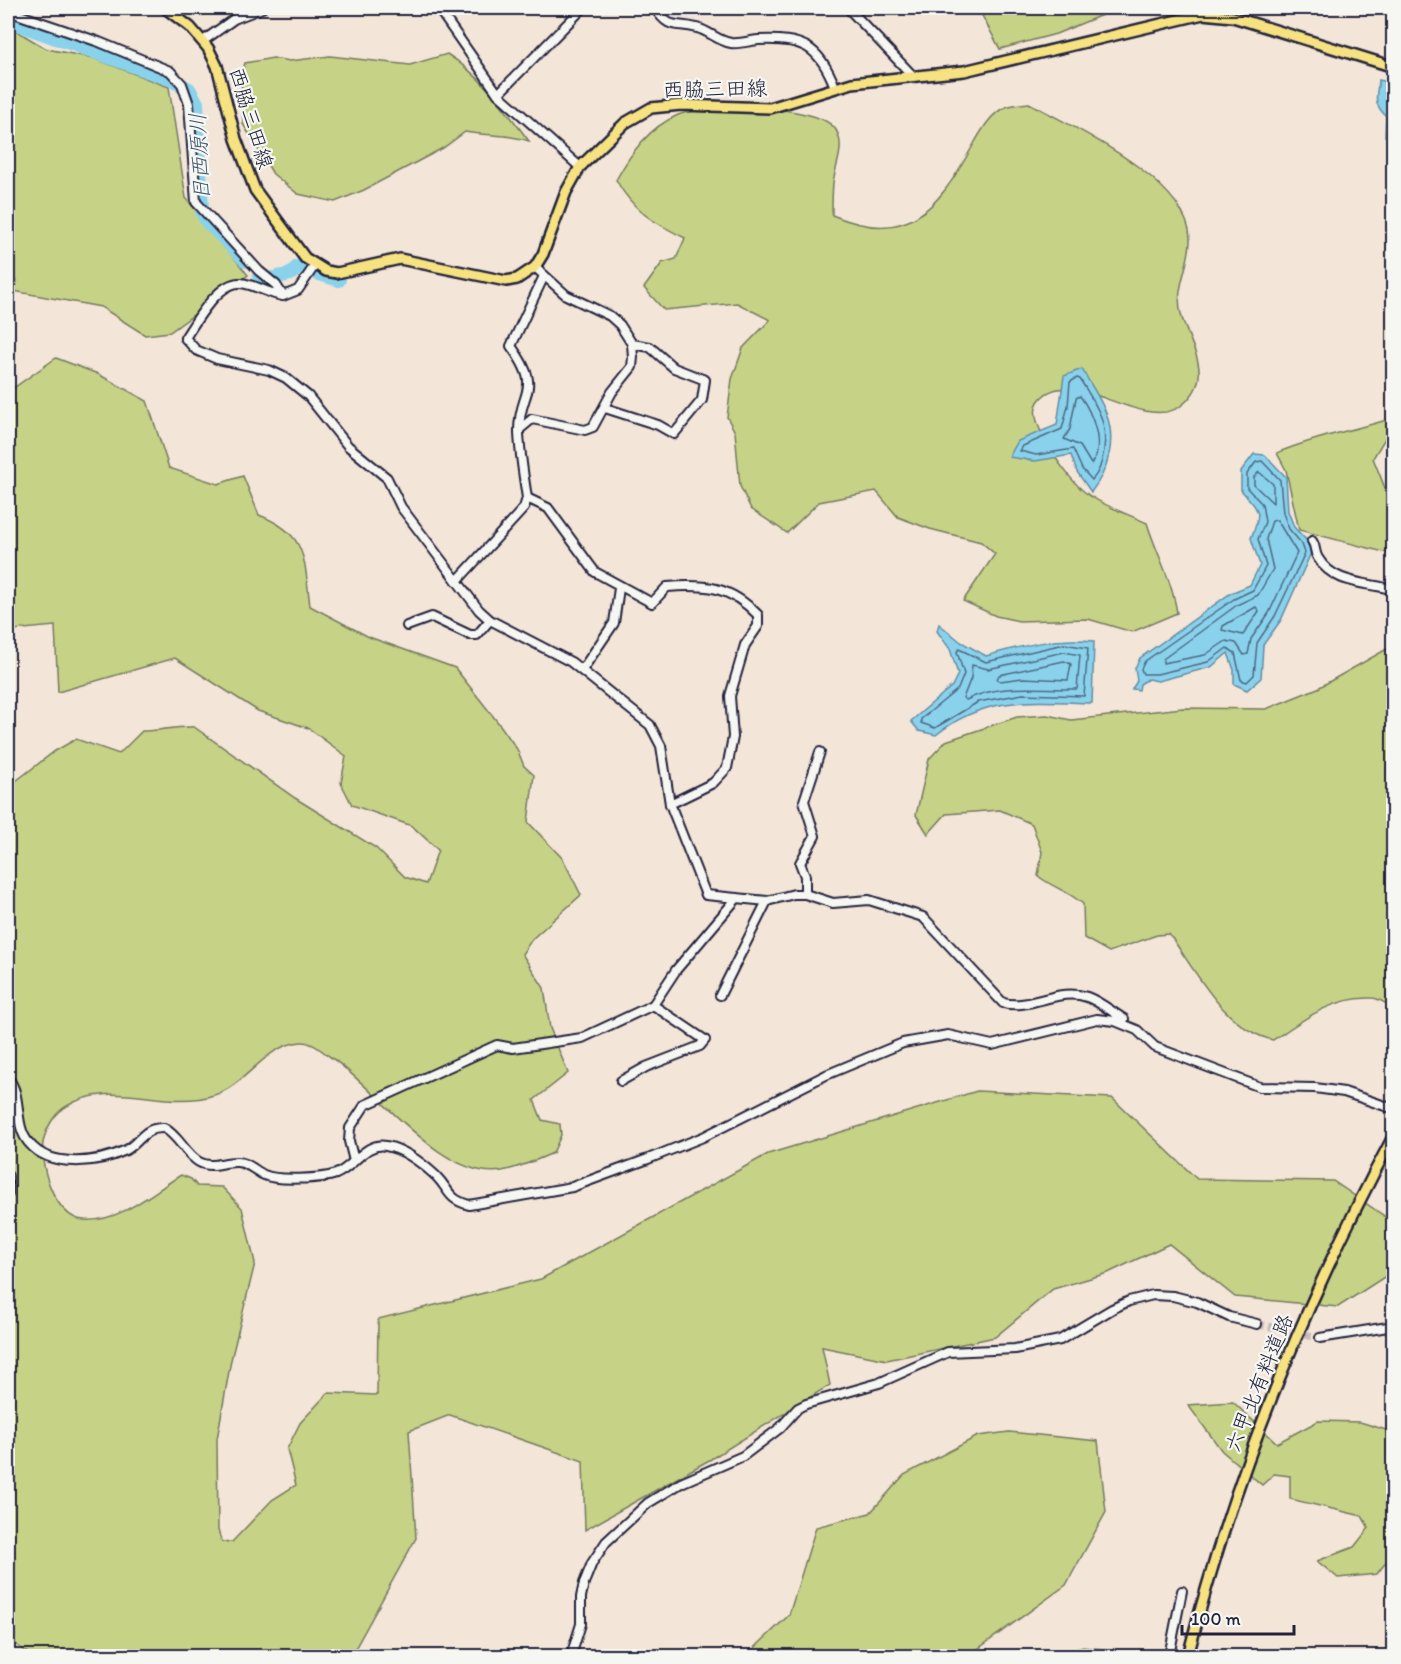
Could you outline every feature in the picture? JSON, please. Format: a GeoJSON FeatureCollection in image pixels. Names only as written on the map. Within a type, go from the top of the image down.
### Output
{"type":"FeatureCollection","features":[{"type":"Feature","properties":{"kind":"main road","name":"西脇三田線"},"geometry":{"type":"LineString","coordinates":[[165,8],[203,41],[217,66],[236,139],[255,190],[295,246],[315,265]]}},
{"type":"Feature","properties":{"kind":"main road","name":"西脇三田線"},"geometry":{"type":"LineString","coordinates":[[535,267],[543,254],[566,192],[580,167],[625,123],[651,108],[681,105],[770,108],[835,87],[878,78],[964,71],[1023,59],[1203,14],[1233,16],[1394,67]]}},
{"type":"Feature","properties":{"kind":"main road"},"geometry":{"type":"LineString","coordinates":[[315,265],[326,271],[346,272],[375,263],[400,259],[506,281],[517,279],[535,267]]}},
{"type":"Feature","properties":{"kind":"main road","name":"六甲北有料道路"},"geometry":{"type":"LineString","coordinates":[[1188,1656],[1207,1582],[1238,1488],[1288,1353],[1352,1213],[1394,1135]]}},
{"type":"Feature","properties":{"kind":"street"},"geometry":{"type":"LineString","coordinates":[[203,41],[234,20],[262,8]]}},
{"type":"Feature","properties":{"kind":"street"},"geometry":{"type":"LineString","coordinates":[[438,8],[498,94],[580,167]]}},
{"type":"Feature","properties":{"kind":"street"},"geometry":{"type":"LineString","coordinates":[[498,94],[583,8]]}},
{"type":"Feature","properties":{"kind":"street"},"geometry":{"type":"LineString","coordinates":[[655,8],[662,18],[676,27],[698,28],[727,42],[782,40],[803,44],[814,50],[823,60],[835,87]]}},
{"type":"Feature","properties":{"kind":"street"},"geometry":{"type":"LineString","coordinates":[[848,8],[913,76]]}},
{"type":"Feature","properties":{"kind":"street"},"geometry":{"type":"LineString","coordinates":[[8,11],[154,63],[170,72],[182,84],[189,104],[195,169],[193,194],[196,202],[259,271],[276,285],[283,297]]}},
{"type":"Feature","properties":{"kind":"street"},"geometry":{"type":"LineString","coordinates":[[315,265],[298,290],[283,297],[244,284],[233,283],[223,288],[204,310],[185,338],[196,350],[217,359],[269,370],[285,378],[308,396],[348,446],[387,478],[401,507],[490,620],[582,670],[642,716],[657,734],[670,804],[706,896],[767,901],[794,894],[805,894],[833,903],[869,900],[923,917],[1003,1003],[1021,1006],[1070,994],[1087,997],[1124,1019],[1122,1023]]}},
{"type":"Feature","properties":{"kind":"street"},"geometry":{"type":"LineString","coordinates":[[519,429],[532,419],[585,430],[593,427],[612,392],[632,367],[632,344],[620,325],[610,316],[566,295],[535,267]]}},
{"type":"Feature","properties":{"kind":"street"},"geometry":{"type":"LineString","coordinates":[[457,581],[519,516],[527,498],[519,429],[530,382],[526,367],[512,346],[544,276]]}},
{"type":"Feature","properties":{"kind":"street"},"geometry":{"type":"LineString","coordinates":[[605,408],[658,425],[674,434],[702,400],[705,380],[674,368],[650,346],[632,344]]}},
{"type":"Feature","properties":{"kind":"street"},"geometry":{"type":"LineString","coordinates":[[527,498],[548,508],[595,572],[620,588],[652,603],[667,586],[692,585],[719,588],[742,599],[758,615],[758,626],[745,645],[730,696],[733,737],[727,768],[713,783],[670,804]]}},
{"type":"Feature","properties":{"kind":"street"},"geometry":{"type":"LineString","coordinates":[[1312,540],[1318,559],[1332,574],[1348,580],[1394,590]]}},
{"type":"Feature","properties":{"kind":"street"},"geometry":{"type":"LineString","coordinates":[[582,670],[614,623],[620,588]]}},
{"type":"Feature","properties":{"kind":"street"},"geometry":{"type":"LineString","coordinates":[[407,626],[432,617],[470,635],[477,635],[490,620]]}},
{"type":"Feature","properties":{"kind":"street"},"geometry":{"type":"LineString","coordinates":[[805,894],[805,876],[800,863],[815,836],[804,801],[820,752]]}},
{"type":"Feature","properties":{"kind":"street"},"geometry":{"type":"LineString","coordinates":[[354,1161],[349,1141],[350,1128],[365,1105],[497,1045],[513,1048],[582,1038],[653,1005],[676,970],[737,898]]}},
{"type":"Feature","properties":{"kind":"street"},"geometry":{"type":"LineString","coordinates":[[720,995],[767,901]]}},
{"type":"Feature","properties":{"kind":"street"},"geometry":{"type":"LineString","coordinates":[[621,1081],[646,1067],[700,1046],[705,1040],[653,1005]]}},
{"type":"Feature","properties":{"kind":"street"},"geometry":{"type":"LineString","coordinates":[[8,1078],[13,1085],[24,1135],[36,1150],[50,1157],[70,1161],[115,1154],[129,1148],[143,1134],[156,1127],[164,1128],[176,1137],[194,1159],[202,1164],[213,1166],[235,1162],[244,1163],[266,1176],[321,1177],[338,1173],[376,1146],[400,1150],[438,1177],[449,1195],[458,1202],[469,1205],[572,1187],[704,1137],[826,1076],[903,1043],[948,1035],[992,1045],[1096,1019],[1122,1023],[1137,1030],[1155,1047],[1260,1087],[1315,1088],[1344,1092],[1394,1109]]}},
{"type":"Feature","properties":{"kind":"street"},"geometry":{"type":"LineString","coordinates":[[8,1176],[8,1194]]}},
{"type":"Feature","properties":{"kind":"street"},"geometry":{"type":"LineString","coordinates":[[571,1656],[581,1624],[580,1597],[584,1583],[592,1563],[606,1542],[648,1503],[681,1483],[743,1456],[780,1428],[798,1408],[806,1404],[879,1383],[948,1352],[1015,1349],[1060,1340],[1112,1309],[1129,1301],[1153,1295],[1173,1296],[1197,1302],[1229,1317],[1257,1324]]}},
{"type":"Feature","properties":{"kind":"street"},"geometry":{"type":"LineString","coordinates":[[1320,1338],[1394,1326]]}},
{"type":"Feature","properties":{"kind":"street"},"geometry":{"type":"LineString","coordinates":[[1169,1656],[1182,1591]]}},
{"type":"Feature","properties":{"kind":"green space"},"geometry":{"type":"Polygon","coordinates":[[[978,8],[1119,8],[1056,34],[1000,49],[978,8]]]}},
{"type":"Feature","properties":{"kind":"green space"},"geometry":{"type":"Polygon","coordinates":[[[8,26],[47,49],[93,58],[169,87],[186,198],[248,275],[170,332],[145,335],[101,307],[13,291],[17,281],[8,274],[8,26]]]}},
{"type":"Feature","properties":{"kind":"green space"},"geometry":{"type":"Polygon","coordinates":[[[447,54],[482,82],[529,141],[465,132],[443,148],[364,190],[335,202],[298,194],[273,174],[243,124],[241,75],[245,63],[273,58],[290,61],[330,56],[410,65],[447,54]]]}},
{"type":"Feature","properties":{"kind":"green space"},"geometry":{"type":"Polygon","coordinates":[[[1029,103],[1100,142],[1150,176],[1170,196],[1184,216],[1190,238],[1179,304],[1198,361],[1198,383],[1192,394],[1182,405],[1166,412],[1148,412],[1087,392],[1068,389],[1051,391],[1038,402],[1036,411],[1043,436],[1051,450],[1079,486],[1100,502],[1147,523],[1168,578],[1177,613],[1132,632],[1088,619],[1019,621],[996,616],[963,601],[995,554],[981,542],[930,529],[898,517],[876,491],[819,502],[787,533],[751,509],[740,486],[735,432],[727,417],[732,379],[743,348],[770,320],[737,303],[664,310],[644,288],[662,263],[676,259],[685,238],[645,215],[630,200],[616,180],[641,142],[667,120],[678,115],[712,109],[786,110],[826,121],[839,136],[840,150],[833,183],[832,215],[858,224],[880,226],[900,224],[916,217],[945,190],[981,131],[995,114],[1009,106],[1029,103]]]}},
{"type":"Feature","properties":{"kind":"green space"},"geometry":{"type":"Polygon","coordinates":[[[56,358],[98,374],[147,401],[169,468],[218,484],[243,476],[259,515],[275,522],[287,531],[301,550],[310,606],[369,637],[455,668],[517,749],[524,766],[534,775],[528,822],[563,859],[581,895],[532,939],[522,954],[544,988],[550,1028],[568,1073],[534,1100],[542,1120],[560,1124],[561,1135],[553,1153],[547,1156],[502,1171],[479,1170],[456,1161],[433,1147],[410,1128],[347,1070],[316,1047],[305,1042],[276,1050],[236,1083],[214,1095],[177,1100],[121,1094],[84,1098],[59,1112],[50,1124],[44,1138],[43,1148],[46,1174],[57,1200],[74,1217],[97,1220],[123,1212],[181,1175],[191,1179],[197,1186],[222,1187],[242,1208],[255,1263],[231,1360],[217,1439],[218,1530],[222,1542],[232,1542],[272,1500],[296,1485],[287,1449],[300,1423],[328,1393],[377,1395],[378,1319],[541,1279],[768,1154],[977,1091],[1112,1098],[1197,1179],[1333,1181],[1393,1222],[1393,1254],[1389,1274],[1338,1307],[1235,1297],[1169,1244],[1108,1273],[1053,1289],[995,1337],[887,1360],[822,1347],[830,1385],[711,1459],[585,1530],[583,1461],[450,1415],[409,1431],[416,1538],[351,1656],[32,1656],[8,1639],[8,1208],[10,1203],[8,1194],[8,1095],[20,1090],[8,1069],[8,787],[55,751],[76,739],[119,754],[142,731],[194,727],[295,798],[376,848],[405,877],[426,884],[438,850],[412,826],[352,805],[341,783],[346,756],[308,728],[258,711],[175,658],[58,692],[55,626],[13,630],[8,620],[8,392],[56,358]]]}},
{"type":"Feature","properties":{"kind":"green space"},"geometry":{"type":"Polygon","coordinates":[[[1393,418],[1393,431],[1387,435],[1373,458],[1393,508],[1393,551],[1391,554],[1299,530],[1286,470],[1277,453],[1320,438],[1393,418]]]}},
{"type":"Feature","properties":{"kind":"green space"},"geometry":{"type":"Polygon","coordinates":[[[1392,646],[1393,1008],[1375,998],[1358,998],[1332,1005],[1273,1040],[1256,1034],[1226,1012],[1201,981],[1169,934],[1157,935],[1109,952],[1084,938],[1083,904],[1038,876],[1042,852],[1032,824],[1000,810],[946,814],[928,834],[916,815],[929,759],[946,741],[1017,717],[1047,715],[1071,720],[1183,708],[1266,709],[1318,688],[1392,646]]]}},
{"type":"Feature","properties":{"kind":"green space"},"geometry":{"type":"Polygon","coordinates":[[[1233,1402],[1277,1443],[1318,1421],[1360,1422],[1393,1432],[1393,1553],[1377,1574],[1338,1578],[1317,1561],[1354,1547],[1369,1528],[1362,1516],[1290,1499],[1290,1476],[1274,1474],[1262,1485],[1222,1451],[1188,1405],[1233,1402]]]}},
{"type":"Feature","properties":{"kind":"green space"},"geometry":{"type":"Polygon","coordinates":[[[1009,1432],[1098,1441],[1106,1512],[1066,1585],[968,1656],[746,1656],[789,1615],[816,1527],[870,1513],[904,1475],[978,1436],[1009,1432]]]}},
{"type":"Feature","properties":{"kind":"green space"},"geometry":{"type":"Polygon","coordinates":[[[1081,1647],[1112,1650],[1121,1656],[1056,1656],[1081,1647]]]}},
{"type":"Feature","properties":{"kind":"water"},"geometry":{"type":"Polygon","coordinates":[[[1379,80],[1393,83],[1393,138],[1385,136],[1386,116],[1376,100],[1379,80]]]}},
{"type":"Feature","properties":{"kind":"water"},"geometry":{"type":"Polygon","coordinates":[[[1082,369],[1105,410],[1111,436],[1106,466],[1091,492],[1077,472],[1071,455],[1035,461],[1009,457],[1018,441],[1057,425],[1064,376],[1082,369]]]}},
{"type":"Feature","properties":{"kind":"water"},"geometry":{"type":"Polygon","coordinates":[[[1254,454],[1265,455],[1286,477],[1288,511],[1294,527],[1307,541],[1311,553],[1281,620],[1263,645],[1261,678],[1247,690],[1234,684],[1234,670],[1228,653],[1211,667],[1158,681],[1148,679],[1140,684],[1139,690],[1132,689],[1137,681],[1135,668],[1140,658],[1231,593],[1250,585],[1260,565],[1251,538],[1258,516],[1255,507],[1241,490],[1241,471],[1254,454]]]}},
{"type":"Feature","properties":{"kind":"water"},"geometry":{"type":"Polygon","coordinates":[[[939,624],[961,642],[986,656],[1040,643],[1066,640],[1094,641],[1092,703],[1010,703],[973,713],[954,722],[936,735],[919,731],[911,721],[952,686],[958,674],[950,649],[937,631],[939,624]]]}},
{"type":"Feature","properties":{"kind":"waterway","name":"日西原川"},"geometry":{"type":"LineString","coordinates":[[8,21],[172,80],[189,89],[197,103],[202,212],[207,222],[246,261]]}},
{"type":"Feature","properties":{"kind":"waterway","name":"日西原川"},"geometry":{"type":"LineString","coordinates":[[259,275],[264,280],[291,274],[297,267],[339,280]]}},
{"type":"Feature","properties":{"kind":"tunnel"},"geometry":{"type":"LineString","coordinates":[[1257,1324],[1320,1338]]}}]}
